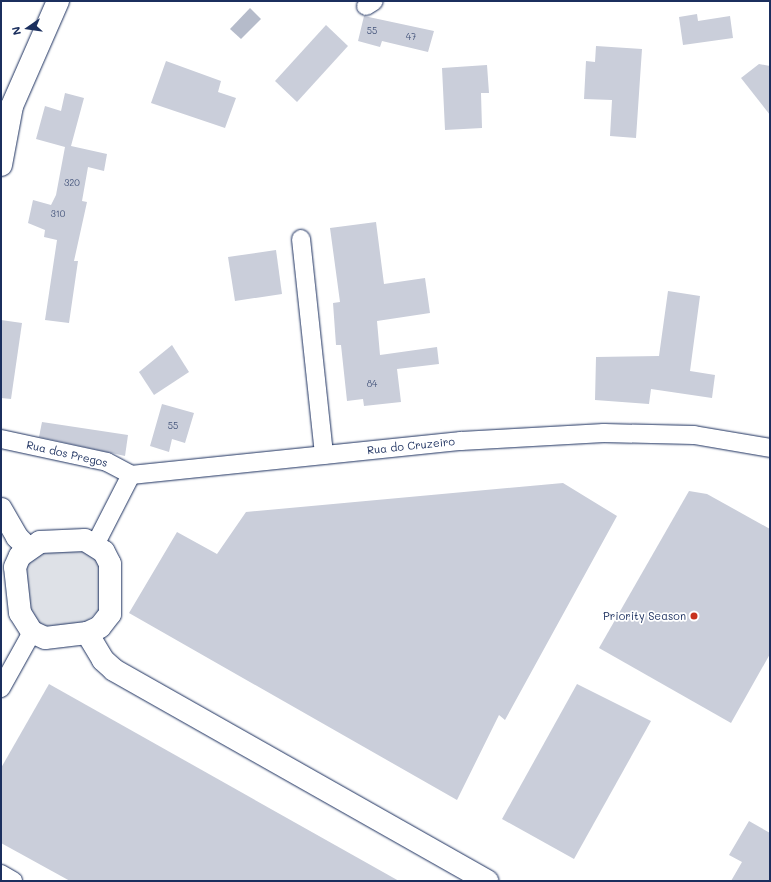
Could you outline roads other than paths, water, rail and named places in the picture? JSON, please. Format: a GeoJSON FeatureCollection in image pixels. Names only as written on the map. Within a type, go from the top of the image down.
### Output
{"type":"FeatureCollection","features":[{"type":"Feature","properties":{"kind":"street"},"geometry":{"type":"LineString","coordinates":[[1,165],[12,106],[58,1]]}},
{"type":"Feature","properties":{"kind":"street"},"geometry":{"type":"LineString","coordinates":[[301,239],[324,455]]}},
{"type":"Feature","properties":{"kind":"street","name":"Rua do Cruzeiro"},"geometry":{"type":"LineString","coordinates":[[131,475],[461,441],[604,433],[694,435],[770,448]]}},
{"type":"Feature","properties":{"kind":"street","name":"Rua dos Pregos"},"geometry":{"type":"LineString","coordinates":[[1,439],[107,462],[131,475]]}},
{"type":"Feature","properties":{"kind":"street"},"geometry":{"type":"LineString","coordinates":[[95,545],[131,475]]}},
{"type":"Feature","properties":{"kind":"street"},"geometry":{"type":"LineString","coordinates":[[1,510],[17,537],[28,548]]}},
{"type":"Feature","properties":{"kind":"street"},"geometry":{"type":"LineString","coordinates":[[85,540],[95,545],[104,552],[110,564],[110,614],[100,627],[87,633],[45,638],[32,632],[20,613],[15,567],[28,548],[40,542],[85,540]]}},
{"type":"Feature","properties":{"kind":"street"},"geometry":{"type":"LineString","coordinates":[[1,688],[32,632]]}},
{"type":"Feature","properties":{"kind":"street"},"geometry":{"type":"LineString","coordinates":[[87,633],[103,660],[114,670],[487,881]]}},
{"type":"Feature","properties":{"kind":"street"},"geometry":{"type":"LineString","coordinates":[[1,874],[13,881]]}},
{"type":"Feature","properties":{"kind":"water"},"geometry":{"type":"Polygon","coordinates":[[[250,8],[261,19],[241,39],[230,29],[250,8]]]}},
{"type":"Feature","properties":{"kind":"place","name":"Priority Season"},"geometry":{"type":"Point","coordinates":[694,616]}}]}
